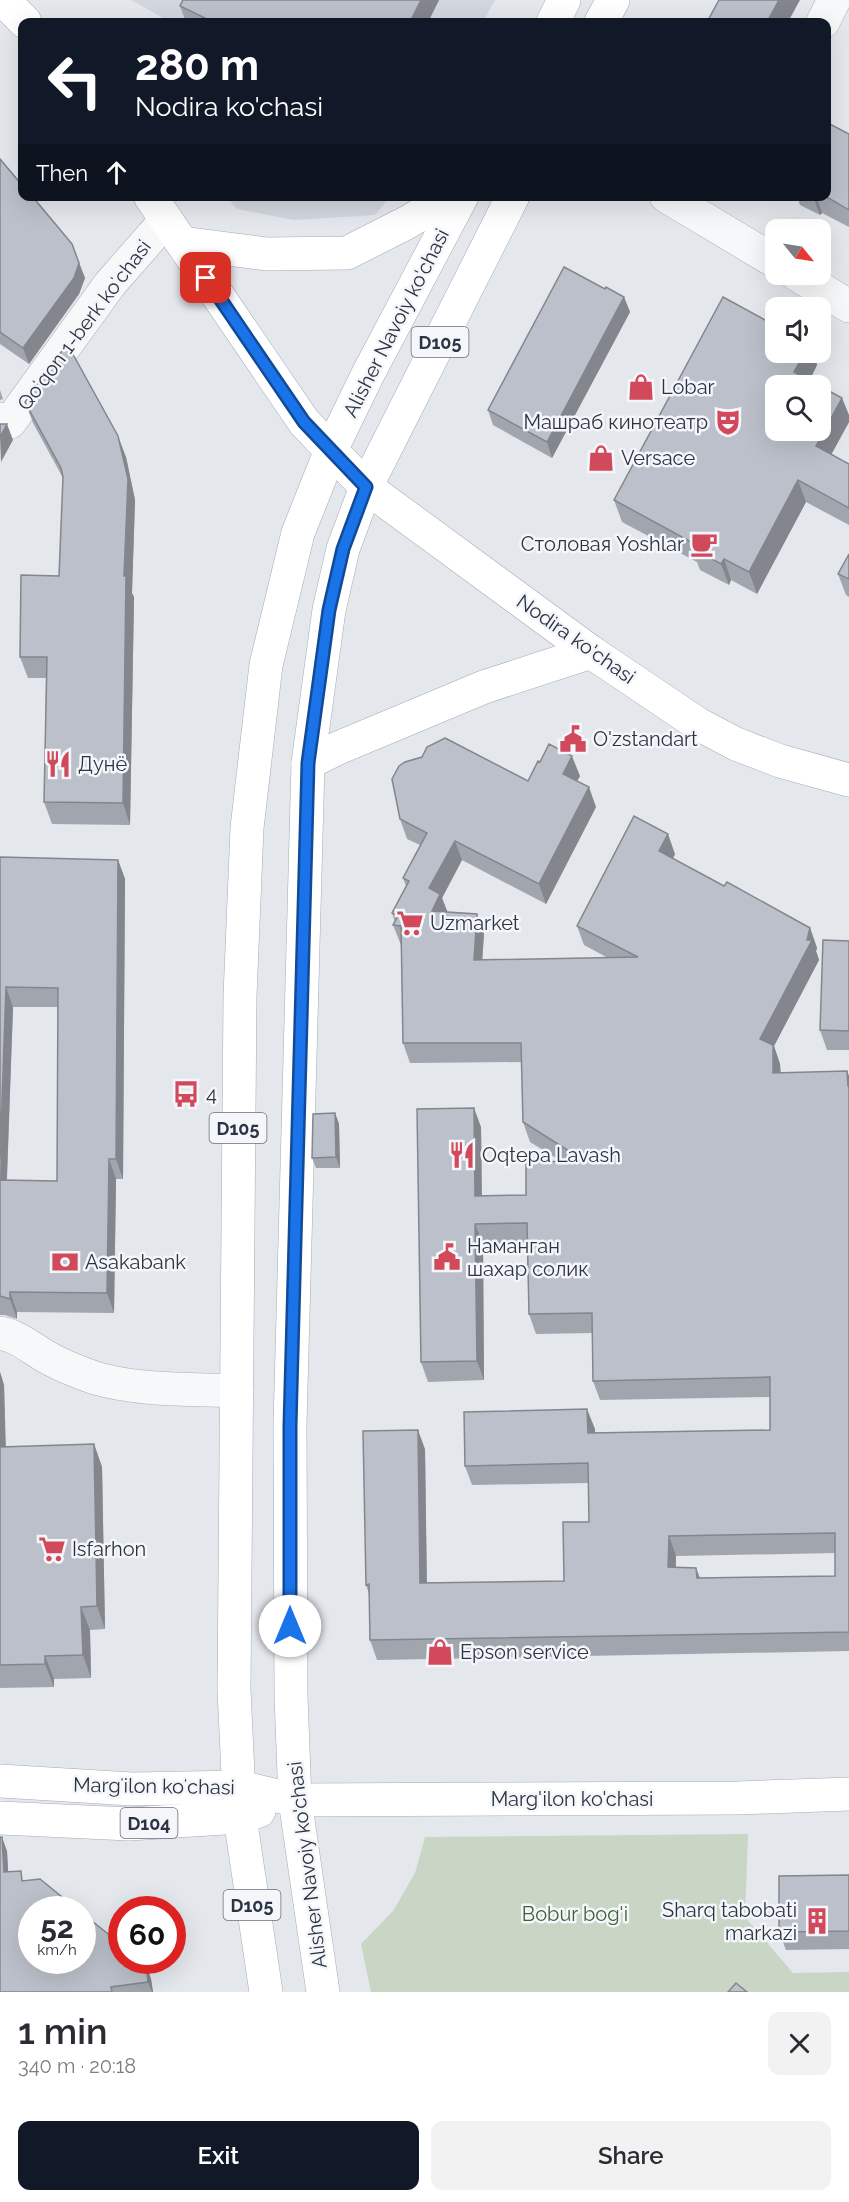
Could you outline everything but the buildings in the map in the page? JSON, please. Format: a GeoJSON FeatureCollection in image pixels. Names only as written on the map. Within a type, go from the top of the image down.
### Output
{"type":"FeatureCollection","features":[{"type":"Feature","properties":{"kind":"main road"},"geometry":{"type":"LineString","coordinates":[[3,0],[21,18]]}},
{"type":"Feature","properties":{"kind":"main road"},"geometry":{"type":"LineString","coordinates":[[555,18],[564,0]]}},
{"type":"Feature","properties":{"kind":"main road"},"geometry":{"type":"LineString","coordinates":[[604,18],[613,0]]}},
{"type":"Feature","properties":{"kind":"main road"},"geometry":{"type":"LineString","coordinates":[[166,220],[267,254],[346,253],[408,222],[443,201]]}},
{"type":"Feature","properties":{"kind":"main road","name":"Alisher Navoiy ko'chasi"},"geometry":{"type":"LineString","coordinates":[[331,450],[368,374],[459,201]]}},
{"type":"Feature","properties":{"kind":"main road","name":"Alisher Navoiy ko'chasi"},"geometry":{"type":"LineString","coordinates":[[323,1992],[296,1800],[291,1688],[290,1425],[308,763],[329,610],[343,549],[366,487],[510,201]]}},
{"type":"Feature","properties":{"kind":"main road","name":"Nodira ko'chasi"},"geometry":{"type":"LineString","coordinates":[[166,220],[304,422],[366,487],[591,652],[698,724],[736,744],[780,761],[849,780]]}},
{"type":"Feature","properties":{"kind":"main road","name":"D105"},"geometry":{"type":"LineString","coordinates":[[266,1992],[239,1802],[234,1689],[240,996],[248,828],[266,665],[298,533],[331,450]]}},
{"type":"Feature","properties":{"kind":"main road"},"geometry":{"type":"LineString","coordinates":[[308,763],[338,748],[484,687],[591,652]]}},
{"type":"Feature","properties":{"kind":"main road","name":"Margʻilon koʻchasi"},"geometry":{"type":"LineString","coordinates":[[0,1781],[132,1789],[239,1802],[296,1800]]}},
{"type":"Feature","properties":{"kind":"main road","name":"Marg'ilon ko'chasi"},"geometry":{"type":"LineString","coordinates":[[296,1800],[738,1798],[849,1794]]}},
{"type":"Feature","properties":{"kind":"main road","name":"Margʻilon koʻchasi"},"geometry":{"type":"LineString","coordinates":[[0,1818],[129,1824],[239,1802]]}},
{"type":"Feature","properties":{"kind":"street"},"geometry":{"type":"LineString","coordinates":[[825,18],[834,0]]}},
{"type":"Feature","properties":{"kind":"street"},"geometry":{"type":"LineString","coordinates":[[674,201],[765,255]]}},
{"type":"Feature","properties":{"kind":"street","name":"Qoʻqon 1-berk koʻchasi"},"geometry":{"type":"LineString","coordinates":[[0,419],[10,422],[110,284],[166,220]]}},
{"type":"Feature","properties":{"kind":"street"},"geometry":{"type":"LineString","coordinates":[[814,285],[849,306]]}},
{"type":"Feature","properties":{"kind":"street"},"geometry":{"type":"LineString","coordinates":[[0,1333],[9,1334],[52,1360],[95,1378],[141,1386],[237,1391]]}},
{"type":"Feature","properties":{"kind":"shaded area"},"geometry":{"type":"Polygon","coordinates":[[[131,0],[495,0],[485,18],[163,18],[131,0]]]}},
{"type":"Feature","properties":{"kind":"shaded area"},"geometry":{"type":"Polygon","coordinates":[[[230,201],[387,201],[375,215],[294,220],[237,209],[230,201]]]}},
{"type":"Feature","properties":{"kind":"green space","name":"Bobur bog'i"},"geometry":{"type":"Polygon","coordinates":[[[748,1834],[745,1917],[793,1973],[849,1972],[849,1992],[371,1992],[361,1944],[393,1911],[415,1873],[425,1837],[748,1834]]]}},
{"type":"Feature","properties":{"kind":"place","name":"Lobar"},"geometry":{"type":"Point","coordinates":[641,387]}},
{"type":"Feature","properties":{"kind":"place","name":"Машраб кинотеатр"},"geometry":{"type":"Point","coordinates":[728,422]}},
{"type":"Feature","properties":{"kind":"place","name":"Versace"},"geometry":{"type":"Point","coordinates":[601,458]}},
{"type":"Feature","properties":{"kind":"place","name":"Столовая Yoshlar"},"geometry":{"type":"Point","coordinates":[704,544]}},
{"type":"Feature","properties":{"kind":"place","name":"O'zstandart"},"geometry":{"type":"Point","coordinates":[573,739]}},
{"type":"Feature","properties":{"kind":"place","name":"Дунё"},"geometry":{"type":"Point","coordinates":[58,764]}},
{"type":"Feature","properties":{"kind":"place","name":"Uzmarket"},"geometry":{"type":"Point","coordinates":[410,923]}},
{"type":"Feature","properties":{"kind":"place","name":"4"},"geometry":{"type":"Point","coordinates":[186,1094]}},
{"type":"Feature","properties":{"kind":"place","name":"Oqtepa Lavash"},"geometry":{"type":"Point","coordinates":[462,1155]}},
{"type":"Feature","properties":{"kind":"place","name":"Наманган шахар солик"},"geometry":{"type":"Point","coordinates":[447,1257]}},
{"type":"Feature","properties":{"kind":"place","name":"Asakabank"},"geometry":{"type":"Point","coordinates":[65,1262]}},
{"type":"Feature","properties":{"kind":"place","name":"Isfarhon"},"geometry":{"type":"Point","coordinates":[52,1549]}},
{"type":"Feature","properties":{"kind":"place","name":"Epson service"},"geometry":{"type":"Point","coordinates":[440,1652]}},
{"type":"Feature","properties":{"kind":"place","name":"Sharq tabobati markazi"},"geometry":{"type":"Point","coordinates":[817,1921]}},
{"type":"Feature","properties":{"kind":"route"},"geometry":{"type":"LineString","coordinates":[[206,278],[304,422],[366,487],[343,549],[329,610],[308,763],[290,1425],[290,1626]]}}]}
